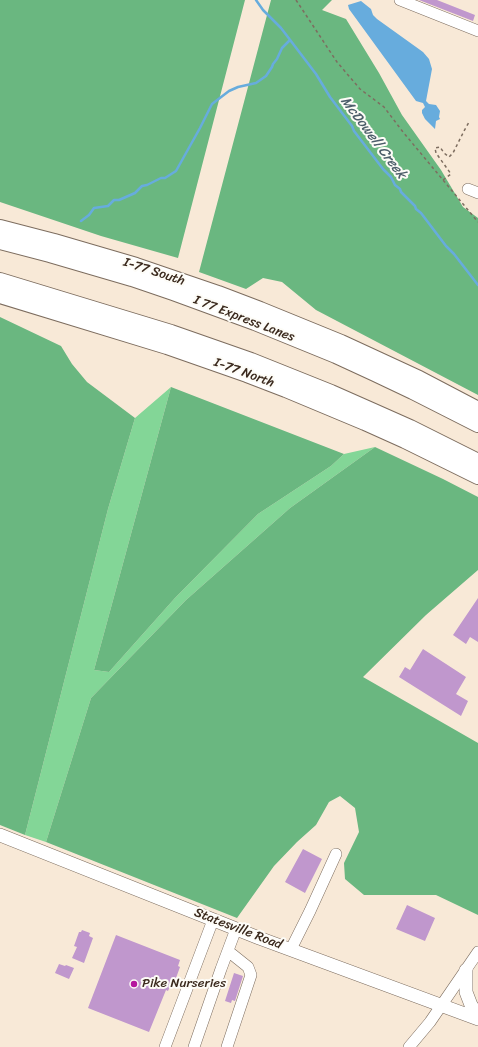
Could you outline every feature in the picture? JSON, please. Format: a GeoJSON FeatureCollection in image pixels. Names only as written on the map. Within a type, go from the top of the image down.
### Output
{"type":"FeatureCollection","features":[{"type":"Feature","properties":{"kind":"highway","name":"I-77 South"},"geometry":{"type":"LineString","coordinates":[[0,228],[136,266],[260,310],[374,358],[419,379],[478,410]]}},
{"type":"Feature","properties":{"kind":"highway","name":"I 77 Express Lanes"},"geometry":{"type":"LineString","coordinates":[[0,241],[132,278],[248,319],[375,373],[478,424]]}},
{"type":"Feature","properties":{"kind":"highway"},"geometry":{"type":"LineString","coordinates":[[0,281],[171,334],[258,364],[374,412],[478,462]]}},
{"type":"Feature","properties":{"kind":"highway","name":"I-77 North"},"geometry":{"type":"LineString","coordinates":[[0,295],[167,346],[247,374],[365,422],[478,476]]}},
{"type":"Feature","properties":{"kind":"main road","name":"Statesville Road"},"geometry":{"type":"LineString","coordinates":[[0,835],[236,929],[478,1019]]}},
{"type":"Feature","properties":{"kind":"main road"},"geometry":{"type":"LineString","coordinates":[[466,970],[468,999],[478,1015]]}},
{"type":"Feature","properties":{"kind":"street"},"geometry":{"type":"LineString","coordinates":[[400,0],[478,31]]}},
{"type":"Feature","properties":{"kind":"street"},"geometry":{"type":"LineString","coordinates":[[291,949],[336,854]]}},
{"type":"Feature","properties":{"kind":"street"},"geometry":{"type":"LineString","coordinates":[[165,1047],[213,920]]}},
{"type":"Feature","properties":{"kind":"street"},"geometry":{"type":"LineString","coordinates":[[194,1047],[236,929]]}},
{"type":"Feature","properties":{"kind":"street"},"geometry":{"type":"LineString","coordinates":[[227,1047],[251,975],[248,967],[228,951]]}},
{"type":"Feature","properties":{"kind":"street"},"geometry":{"type":"LineString","coordinates":[[409,1047],[430,1022],[478,952]]}},
{"type":"Feature","properties":{"kind":"path"},"geometry":{"type":"LineString","coordinates":[[296,0],[337,62],[360,89],[384,107],[478,222]]}},
{"type":"Feature","properties":{"kind":"path"},"geometry":{"type":"LineString","coordinates":[[443,180],[451,174],[436,153],[435,148],[440,147],[449,157],[453,153],[469,122]]}},
{"type":"Feature","properties":{"kind":"green space"},"geometry":{"type":"Polygon","coordinates":[[[0,0],[245,0],[178,258],[101,236],[0,202],[0,0]]]}},
{"type":"Feature","properties":{"kind":"green space"},"geometry":{"type":"Polygon","coordinates":[[[271,0],[332,0],[322,10],[346,19],[379,73],[402,115],[441,170],[463,207],[478,218],[478,395],[316,310],[282,282],[263,278],[246,289],[199,272],[271,0]]]}},
{"type":"Feature","properties":{"kind":"green space"},"geometry":{"type":"Polygon","coordinates":[[[0,317],[61,346],[72,364],[87,382],[135,418],[108,509],[25,835],[0,825],[0,317]]]}},
{"type":"Feature","properties":{"kind":"green space"},"geometry":{"type":"Polygon","coordinates":[[[171,387],[94,670],[109,672],[175,598],[258,514],[331,466],[344,454],[375,447],[290,508],[186,600],[91,698],[46,842],[25,835],[108,509],[135,418],[171,387]]]}},
{"type":"Feature","properties":{"kind":"green space"},"geometry":{"type":"Polygon","coordinates":[[[171,387],[344,454],[331,466],[258,514],[175,598],[109,672],[94,670],[171,387]]]}},
{"type":"Feature","properties":{"kind":"green space"},"geometry":{"type":"Polygon","coordinates":[[[375,447],[478,497],[478,570],[426,615],[363,677],[478,743],[478,915],[436,895],[364,895],[345,879],[344,863],[359,832],[355,808],[340,796],[329,802],[316,825],[274,866],[237,918],[46,842],[91,698],[186,600],[290,508],[375,447]]]}},
{"type":"Feature","properties":{"kind":"water"},"geometry":{"type":"Polygon","coordinates":[[[361,1],[371,9],[373,15],[377,19],[423,52],[429,59],[432,69],[426,101],[429,104],[436,105],[440,111],[440,119],[436,121],[435,129],[425,119],[422,113],[422,110],[425,107],[423,103],[416,101],[349,9],[348,5],[361,1]]]}},
{"type":"Feature","properties":{"kind":"building"},"geometry":{"type":"Polygon","coordinates":[[[419,0],[437,0],[475,15],[473,21],[419,0]]]}},
{"type":"Feature","properties":{"kind":"building"},"geometry":{"type":"Polygon","coordinates":[[[478,598],[478,642],[470,637],[466,644],[453,635],[478,598]]]}},
{"type":"Feature","properties":{"kind":"building"},"geometry":{"type":"Polygon","coordinates":[[[423,649],[466,677],[456,694],[468,701],[461,716],[399,677],[405,667],[410,670],[423,649]]]}},
{"type":"Feature","properties":{"kind":"building"},"geometry":{"type":"Polygon","coordinates":[[[303,849],[322,859],[305,893],[285,882],[303,849]]]}},
{"type":"Feature","properties":{"kind":"building"},"geometry":{"type":"Polygon","coordinates":[[[407,905],[435,918],[425,941],[396,929],[407,905]]]}},
{"type":"Feature","properties":{"kind":"building"},"geometry":{"type":"Polygon","coordinates":[[[82,930],[90,933],[89,936],[93,938],[84,963],[72,958],[77,947],[74,946],[79,932],[82,930]]]}},
{"type":"Feature","properties":{"kind":"building","name":"Pike Nurseries"},"geometry":{"type":"Polygon","coordinates":[[[116,935],[180,960],[178,966],[180,967],[176,978],[174,977],[168,991],[166,990],[149,1032],[88,1008],[116,935]]]}},
{"type":"Feature","properties":{"kind":"building"},"geometry":{"type":"Polygon","coordinates":[[[59,964],[74,968],[69,979],[55,973],[59,964]]]}},
{"type":"Feature","properties":{"kind":"building"},"geometry":{"type":"Polygon","coordinates":[[[234,973],[243,976],[235,1001],[232,1000],[231,1003],[225,1001],[234,973]]]}},
{"type":"Feature","properties":{"kind":"waterway","name":"McDowell Creek"},"geometry":{"type":"LineString","coordinates":[[256,0],[263,10],[281,28],[316,74],[354,131],[383,169],[391,177],[395,185],[421,213],[478,285]]}},
{"type":"Feature","properties":{"kind":"waterway"},"geometry":{"type":"LineString","coordinates":[[81,221],[89,215],[94,208],[108,206],[114,200],[119,200],[135,193],[142,186],[161,178],[165,178],[176,171],[212,104],[229,91],[238,87],[256,83],[266,76],[282,48],[290,40]]}},
{"type":"Feature","properties":{"kind":"place","name":"Pike Nurseries"},"geometry":{"type":"Point","coordinates":[134,984]}}]}
